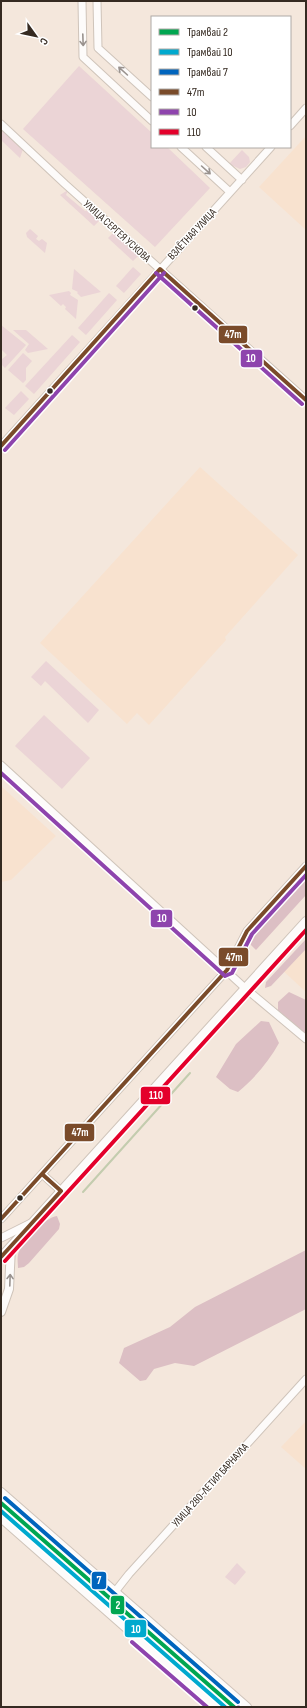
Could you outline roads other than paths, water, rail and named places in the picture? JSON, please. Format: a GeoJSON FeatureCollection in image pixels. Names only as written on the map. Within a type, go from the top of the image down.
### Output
{"type":"FeatureCollection","features":[{"type":"Feature","properties":{"kind":"main road"},"geometry":{"type":"LineString","coordinates":[[1,1257],[306,920]]}},
{"type":"Feature","properties":{"kind":"main road"},"geometry":{"type":"LineString","coordinates":[[1,1312],[9,1289],[10,1247]]}},
{"type":"Feature","properties":{"kind":"main road"},"geometry":{"type":"LineString","coordinates":[[1,1492],[246,1707]]}},
{"type":"Feature","properties":{"kind":"main road"},"geometry":{"type":"LineString","coordinates":[[1,1518],[216,1707]]}},
{"type":"Feature","properties":{"kind":"main road"},"geometry":{"type":"LineString","coordinates":[[29,1542],[42,1528]]}},
{"type":"Feature","properties":{"kind":"street"},"geometry":{"type":"LineString","coordinates":[[82,1],[83,57],[151,119]]}},
{"type":"Feature","properties":{"kind":"street"},"geometry":{"type":"LineString","coordinates":[[97,1],[98,48],[151,96]]}},
{"type":"Feature","properties":{"kind":"street"},"geometry":{"type":"LineString","coordinates":[[291,125],[306,108]]}},
{"type":"Feature","properties":{"kind":"street","name":"УЛИЦА СЕРГЕЯ УСКОВА"},"geometry":{"type":"LineString","coordinates":[[1,124],[306,400]]}},
{"type":"Feature","properties":{"kind":"street"},"geometry":{"type":"LineString","coordinates":[[182,148],[230,192]]}},
{"type":"Feature","properties":{"kind":"street"},"geometry":{"type":"LineString","coordinates":[[207,148],[242,180]]}},
{"type":"Feature","properties":{"kind":"street","name":"ВЗЛЁТНАЯ УЛИЦА"},"geometry":{"type":"LineString","coordinates":[[1,446],[270,148]]}},
{"type":"Feature","properties":{"kind":"street"},"geometry":{"type":"LineString","coordinates":[[1,765],[245,988],[306,1039]]}},
{"type":"Feature","properties":{"kind":"street"},"geometry":{"type":"LineString","coordinates":[[1,1219],[226,970],[247,931],[306,866]]}},
{"type":"Feature","properties":{"kind":"street"},"geometry":{"type":"LineString","coordinates":[[42,1174],[61,1191]]}},
{"type":"Feature","properties":{"kind":"street"},"geometry":{"type":"LineString","coordinates":[[1,1238],[34,1221]]}},
{"type":"Feature","properties":{"kind":"street","name":"УЛИЦА 280-ЛЕТИЯ БАРНАУЛА"},"geometry":{"type":"LineString","coordinates":[[103,1607],[114,1591],[306,1379]]}},
{"type":"Feature","properties":{"kind":"waterway"},"geometry":{"type":"LineString","coordinates":[[83,1192],[190,1073]]}},
{"type":"Feature","properties":{"kind":"tram line","name":"7"},"geometry":{"type":"LineString","coordinates":[[5,1498],[238,1702]]}},
{"type":"Feature","properties":{"kind":"tram line","name":"2"},"geometry":{"type":"LineString","coordinates":[[1,1503],[234,1707]]}},
{"type":"Feature","properties":{"kind":"tram line","name":"10"},"geometry":{"type":"LineString","coordinates":[[1,1511],[225,1707]]}}]}
